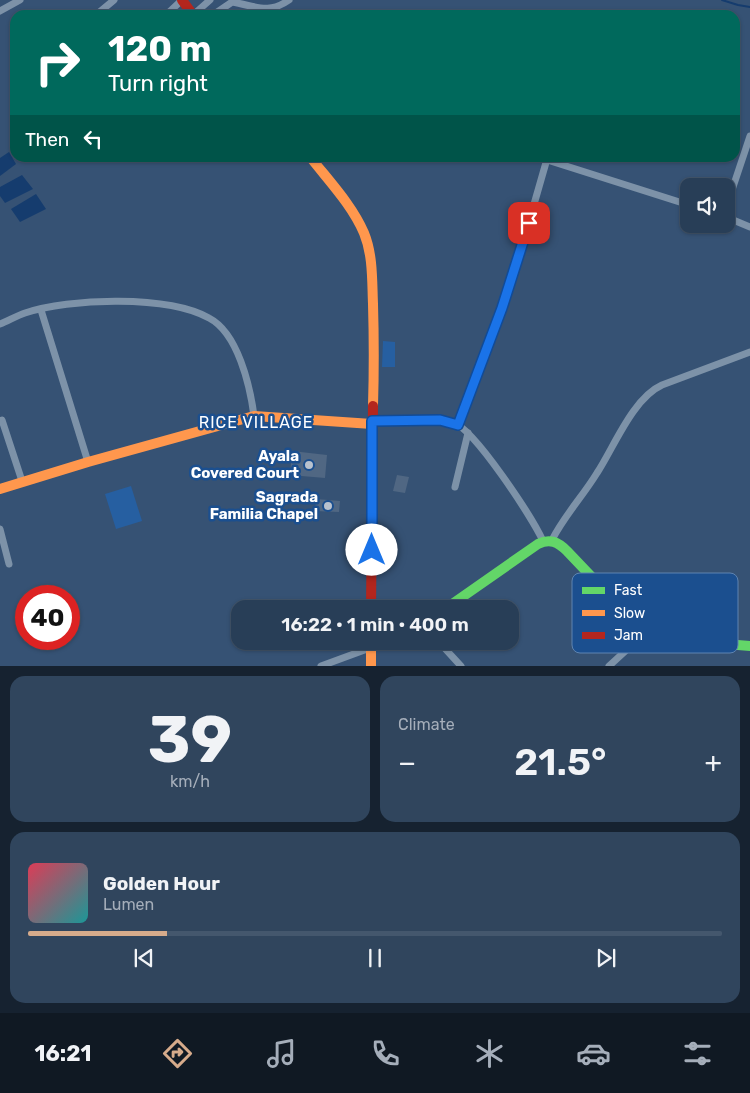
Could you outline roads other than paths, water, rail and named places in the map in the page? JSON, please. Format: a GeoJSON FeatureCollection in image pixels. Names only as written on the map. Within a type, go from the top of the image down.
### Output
{"type":"FeatureCollection","features":[{"type":"Feature","properties":{"kind":"street"},"geometry":{"type":"LineString","coordinates":[[0,12],[20,0]]}},
{"type":"Feature","properties":{"kind":"street"},"geometry":{"type":"LineString","coordinates":[[102,10],[114,0]]}},
{"type":"Feature","properties":{"kind":"street"},"geometry":{"type":"LineString","coordinates":[[171,10],[182,0]]}},
{"type":"Feature","properties":{"kind":"street"},"geometry":{"type":"LineString","coordinates":[[199,10],[210,0]]}},
{"type":"Feature","properties":{"kind":"street"},"geometry":{"type":"LineString","coordinates":[[220,10],[232,2],[267,10],[278,8],[289,0]]}},
{"type":"Feature","properties":{"kind":"street"},"geometry":{"type":"LineString","coordinates":[[735,181],[750,136]]}},
{"type":"Feature","properties":{"kind":"street"},"geometry":{"type":"LineString","coordinates":[[315,162],[363,231],[369,249],[372,271],[374,336],[371,600]]}},
{"type":"Feature","properties":{"kind":"street"},"geometry":{"type":"LineString","coordinates":[[458,425],[502,308],[529,223],[543,162]]}},
{"type":"Feature","properties":{"kind":"street"},"geometry":{"type":"LineString","coordinates":[[556,162],[680,202]]}},
{"type":"Feature","properties":{"kind":"street"},"geometry":{"type":"LineString","coordinates":[[735,221],[750,227]]}},
{"type":"Feature","properties":{"kind":"street"},"geometry":{"type":"LineString","coordinates":[[0,324],[26,313],[79,302],[166,305],[210,318],[226,334],[240,359],[251,396],[254,416]]}},
{"type":"Feature","properties":{"kind":"street"},"geometry":{"type":"LineString","coordinates":[[40,310],[88,462]]}},
{"type":"Feature","properties":{"kind":"street"},"geometry":{"type":"LineString","coordinates":[[458,600],[548,540],[597,473],[626,422],[651,392],[662,385],[750,352]]}},
{"type":"Feature","properties":{"kind":"street"},"geometry":{"type":"LineString","coordinates":[[0,489],[88,462],[254,416],[372,422],[440,420],[458,425],[468,433],[486,455],[534,525],[548,540],[567,551],[588,573]]}},
{"type":"Feature","properties":{"kind":"street"},"geometry":{"type":"LineString","coordinates":[[2,420],[22,481]]}},
{"type":"Feature","properties":{"kind":"street"},"geometry":{"type":"LineString","coordinates":[[455,487],[468,433]]}},
{"type":"Feature","properties":{"kind":"street"},"geometry":{"type":"LineString","coordinates":[[0,529],[9,564]]}},
{"type":"Feature","properties":{"kind":"street"},"geometry":{"type":"LineString","coordinates":[[320,666],[359,650]]}},
{"type":"Feature","properties":{"kind":"street"},"geometry":{"type":"LineString","coordinates":[[371,650],[371,666]]}},
{"type":"Feature","properties":{"kind":"street"},"geometry":{"type":"LineString","coordinates":[[446,650],[461,666]]}},
{"type":"Feature","properties":{"kind":"street"},"geometry":{"type":"LineString","coordinates":[[608,666],[623,653]]}},
{"type":"Feature","properties":{"kind":"waterway"},"geometry":{"type":"LineString","coordinates":[[722,0],[750,7]]}},
{"type":"Feature","properties":{"kind":"place","name":"Ayala Covered Court"},"geometry":{"type":"Point","coordinates":[309,465]}},
{"type":"Feature","properties":{"kind":"place","name":"Sagrada Familia Chapel"},"geometry":{"type":"Point","coordinates":[328,506]}},
{"type":"Feature","properties":{"kind":"district","name":"RICE VILLAGE"},"geometry":{"type":"Point","coordinates":[256,422]}}]}
